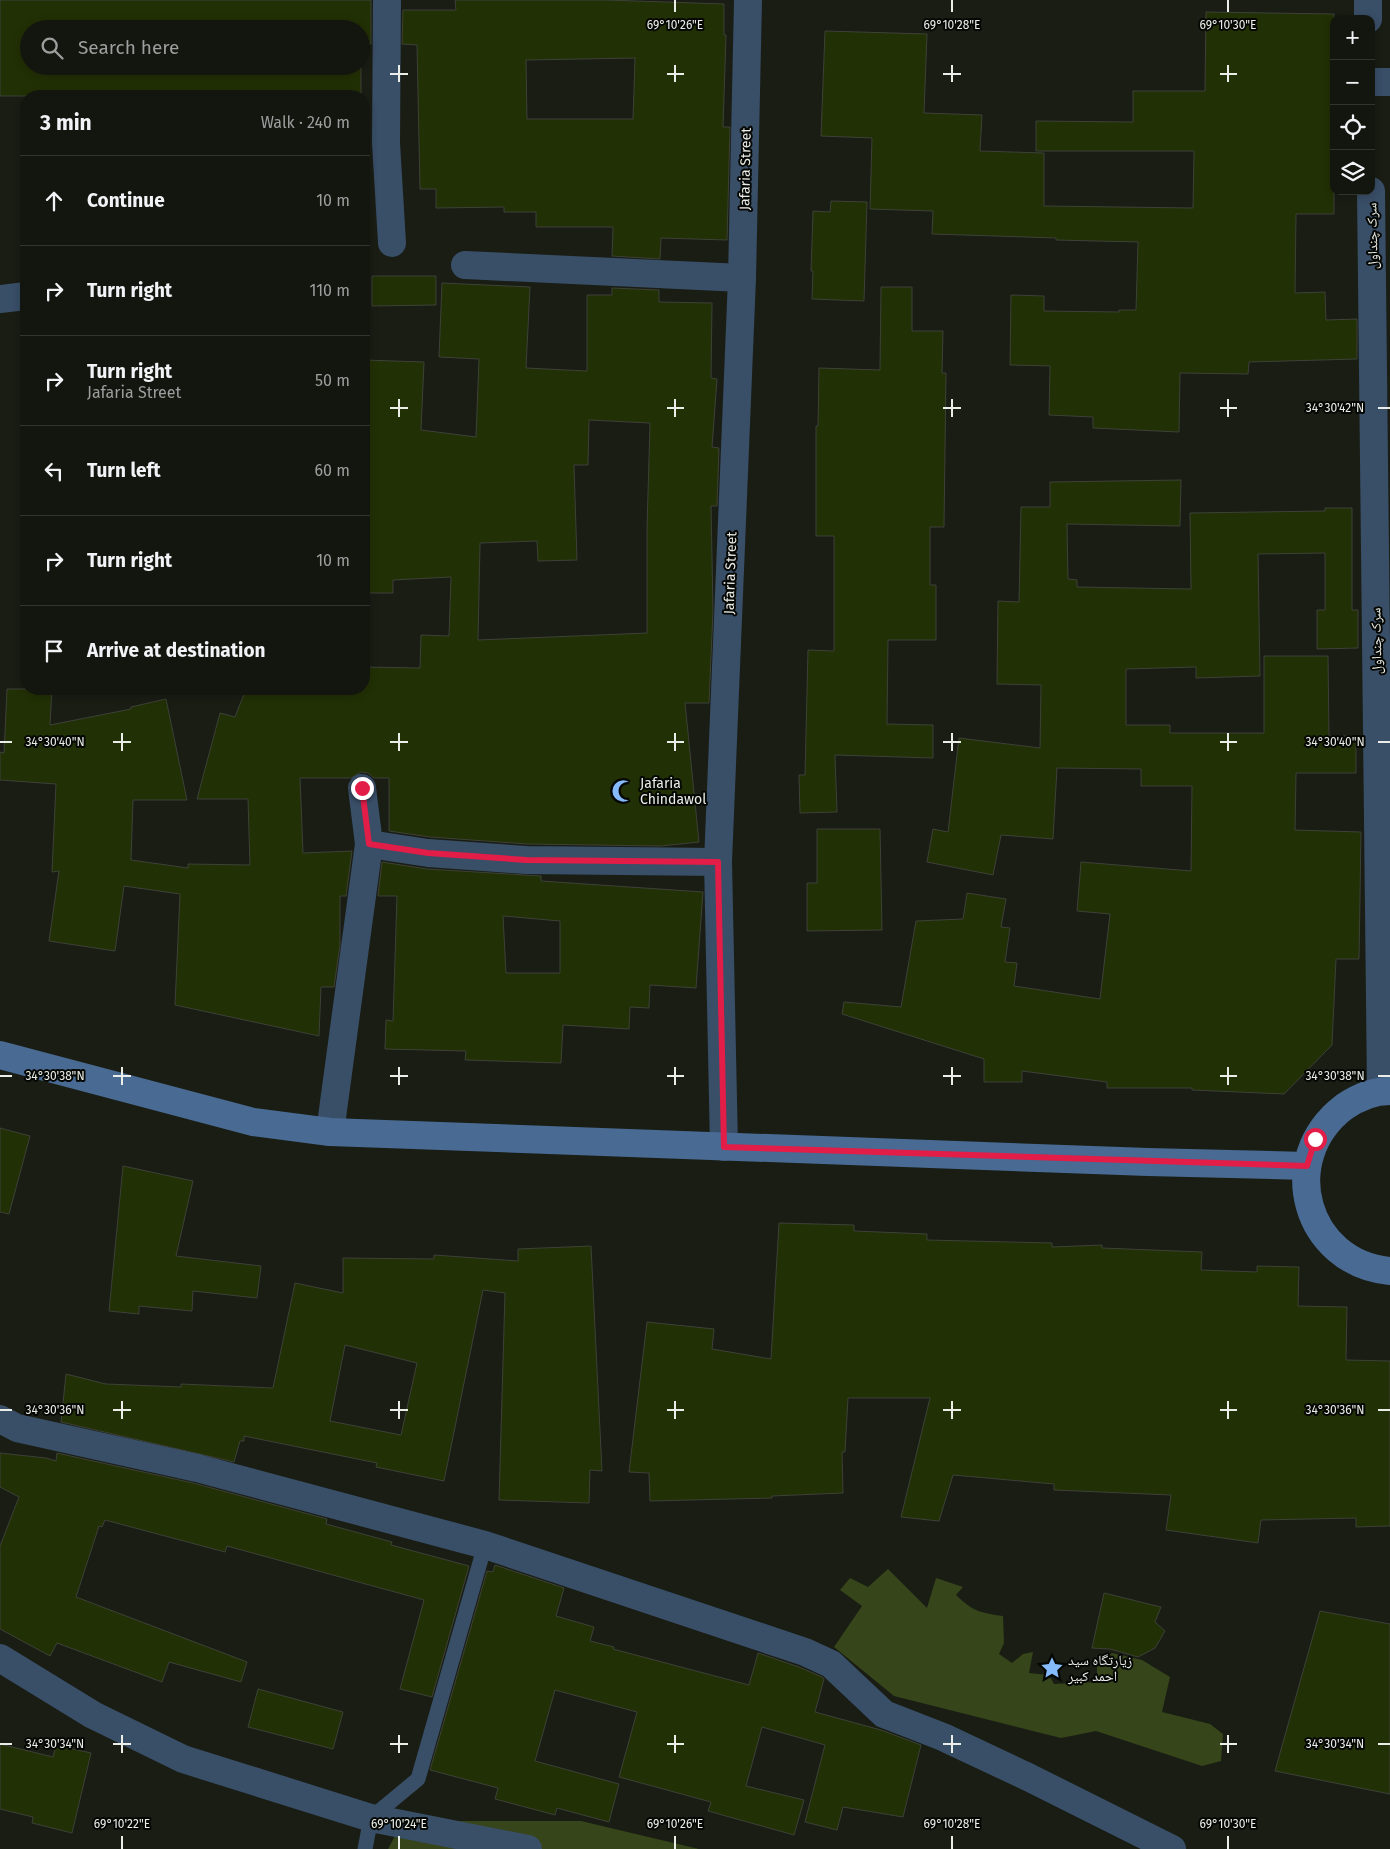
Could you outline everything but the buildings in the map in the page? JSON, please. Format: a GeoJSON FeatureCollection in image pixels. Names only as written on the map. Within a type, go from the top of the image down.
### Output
{"type":"FeatureCollection","features":[{"type":"Feature","properties":{"kind":"main road"},"geometry":{"type":"LineString","coordinates":[[0,1055],[253,1122],[330,1132],[1307,1166]]}},
{"type":"Feature","properties":{"kind":"main road"},"geometry":{"type":"LineString","coordinates":[[1386,1091],[1354,1100],[1332,1117],[1315,1139],[1307,1166],[1306,1189],[1311,1212],[1321,1232],[1336,1250],[1355,1262],[1377,1270],[1390,1271]]}},
{"type":"Feature","properties":{"kind":"street"},"geometry":{"type":"LineString","coordinates":[[388,0],[386,143],[392,243]]}},
{"type":"Feature","properties":{"kind":"street","name":"Jafaria Street"},"geometry":{"type":"LineString","coordinates":[[724,1147],[718,862],[742,278],[748,0]]}},
{"type":"Feature","properties":{"kind":"street"},"geometry":{"type":"LineString","coordinates":[[1368,0],[1368,15]]}},
{"type":"Feature","properties":{"kind":"street"},"geometry":{"type":"LineString","coordinates":[[1375,82],[1390,82]]}},
{"type":"Feature","properties":{"kind":"street","name":"سرک چنداول"},"geometry":{"type":"LineString","coordinates":[[1371,195],[1382,452],[1386,1091]]}},
{"type":"Feature","properties":{"kind":"street"},"geometry":{"type":"LineString","coordinates":[[465,265],[742,278]]}},
{"type":"Feature","properties":{"kind":"street"},"geometry":{"type":"LineString","coordinates":[[0,299],[20,297]]}},
{"type":"Feature","properties":{"kind":"street"},"geometry":{"type":"LineString","coordinates":[[330,1132],[369,844],[362,788]]}},
{"type":"Feature","properties":{"kind":"street"},"geometry":{"type":"LineString","coordinates":[[369,844],[428,853],[526,860],[718,862]]}},
{"type":"Feature","properties":{"kind":"street"},"geometry":{"type":"LineString","coordinates":[[0,1420],[17,1428],[196,1468],[485,1545],[805,1652],[831,1664],[884,1714],[943,1737],[1172,1849]]}},
{"type":"Feature","properties":{"kind":"street"},"geometry":{"type":"LineString","coordinates":[[0,1658],[94,1715],[183,1759],[371,1818],[511,1847]]}},
{"type":"Feature","properties":{"kind":"lane"},"geometry":{"type":"LineString","coordinates":[[365,1849],[371,1818],[418,1779],[485,1545]]}},
{"type":"Feature","properties":{"kind":"green space"},"geometry":{"type":"Polygon","coordinates":[[[888,1569],[927,1608],[936,1578],[963,1587],[956,1595],[967,1605],[983,1612],[1003,1616],[1004,1643],[999,1654],[1012,1663],[1023,1654],[1033,1652],[1029,1673],[1049,1675],[1054,1684],[1097,1682],[1097,1667],[1112,1653],[1142,1660],[1170,1677],[1162,1712],[1210,1724],[1223,1734],[1221,1761],[1202,1766],[1096,1731],[1061,1738],[894,1696],[834,1647],[862,1606],[840,1590],[850,1578],[868,1587],[888,1569]]]}},
{"type":"Feature","properties":{"kind":"green space"},"geometry":{"type":"Polygon","coordinates":[[[403,1821],[581,1821],[699,1849],[388,1849],[403,1821]]]}},
{"type":"Feature","properties":{"kind":"place","name":"Jafaria Chindawol"},"geometry":{"type":"Point","coordinates":[623,791]}},
{"type":"Feature","properties":{"kind":"place","name":"زیارتگاه سید احمد کبیر"},"geometry":{"type":"Point","coordinates":[1052,1668]}},
{"type":"Feature","properties":{"kind":"route"},"geometry":{"type":"LineString","coordinates":[[362,788],[369,844],[428,853],[526,860],[718,862],[724,1147],[1307,1166],[1315,1139]]}}]}
